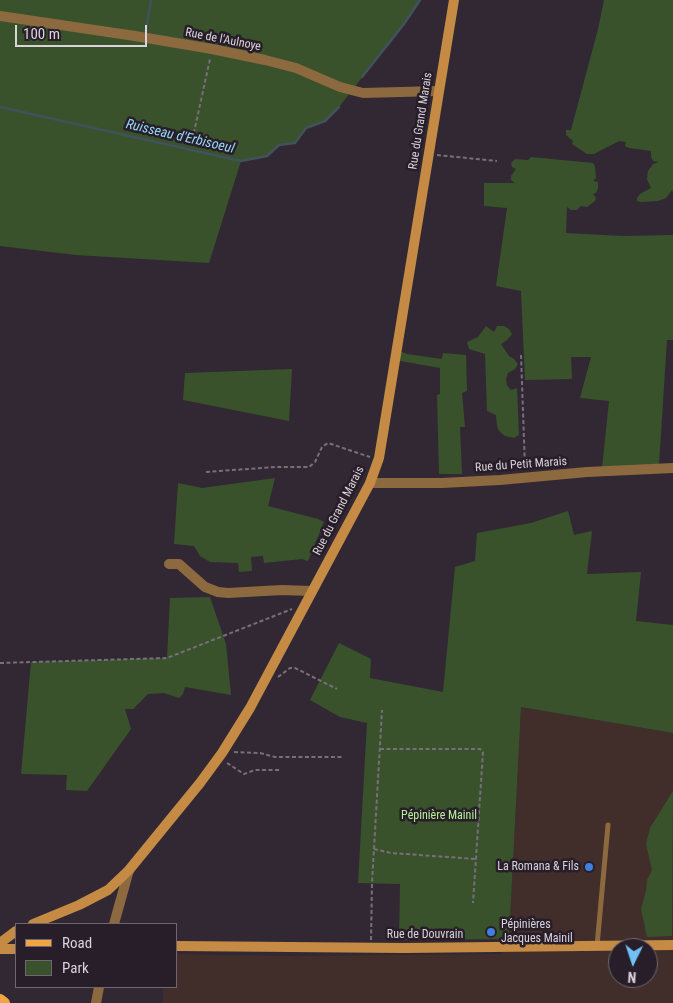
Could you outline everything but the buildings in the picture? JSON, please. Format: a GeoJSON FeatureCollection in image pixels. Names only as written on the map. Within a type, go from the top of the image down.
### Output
{"type":"FeatureCollection","features":[{"type":"Feature","properties":{"kind":"main road"},"geometry":{"type":"LineString","coordinates":[[0,1000],[4,1003]]}},
{"type":"Feature","properties":{"kind":"street","name":"Rue du Grand Marais"},"geometry":{"type":"LineString","coordinates":[[35,923],[108,890],[129,870],[221,754],[250,708],[370,483],[379,458],[454,0]]}},
{"type":"Feature","properties":{"kind":"street","name":"Rue de l'Aulnoye"},"geometry":{"type":"LineString","coordinates":[[0,16],[212,49],[296,68],[363,93],[438,92]]}},
{"type":"Feature","properties":{"kind":"street","name":"Rue du Petit Marais"},"geometry":{"type":"LineString","coordinates":[[370,483],[442,483],[673,468]]}},
{"type":"Feature","properties":{"kind":"street"},"geometry":{"type":"LineString","coordinates":[[169,564],[179,564],[205,587],[218,592],[312,591]]}},
{"type":"Feature","properties":{"kind":"street"},"geometry":{"type":"LineString","coordinates":[[114,923],[129,870]]}},
{"type":"Feature","properties":{"kind":"street"},"geometry":{"type":"LineString","coordinates":[[0,943],[15,933]]}},
{"type":"Feature","properties":{"kind":"street","name":"Rue de Douvrain"},"geometry":{"type":"LineString","coordinates":[[178,946],[371,948],[673,945]]}},
{"type":"Feature","properties":{"kind":"street"},"geometry":{"type":"LineString","coordinates":[[0,949],[15,949]]}},
{"type":"Feature","properties":{"kind":"street"},"geometry":{"type":"LineString","coordinates":[[96,1003],[99,988]]}},
{"type":"Feature","properties":{"kind":"lane"},"geometry":{"type":"LineString","coordinates":[[597,946],[608,825]]}},
{"type":"Feature","properties":{"kind":"path"},"geometry":{"type":"LineString","coordinates":[[191,146],[212,49]]}},
{"type":"Feature","properties":{"kind":"path"},"geometry":{"type":"LineString","coordinates":[[428,154],[496,161]]}},
{"type":"Feature","properties":{"kind":"path"},"geometry":{"type":"LineString","coordinates":[[521,355],[525,478]]}},
{"type":"Feature","properties":{"kind":"path"},"geometry":{"type":"LineString","coordinates":[[206,472],[275,467],[309,467],[315,462],[324,444],[328,443],[370,457]]}},
{"type":"Feature","properties":{"kind":"path"},"geometry":{"type":"LineString","coordinates":[[0,663],[167,658],[305,604]]}},
{"type":"Feature","properties":{"kind":"path"},"geometry":{"type":"LineString","coordinates":[[268,675],[279,677],[290,668],[295,668],[337,689]]}},
{"type":"Feature","properties":{"kind":"path"},"geometry":{"type":"LineString","coordinates":[[371,948],[374,849],[382,710]]}},
{"type":"Feature","properties":{"kind":"path"},"geometry":{"type":"LineString","coordinates":[[380,749],[480,748],[484,756],[473,903]]}},
{"type":"Feature","properties":{"kind":"path"},"geometry":{"type":"LineString","coordinates":[[221,754],[229,752],[260,753],[275,757],[344,757]]}},
{"type":"Feature","properties":{"kind":"path"},"geometry":{"type":"LineString","coordinates":[[221,754],[244,774],[255,770],[280,770]]}},
{"type":"Feature","properties":{"kind":"path"},"geometry":{"type":"LineString","coordinates":[[374,849],[391,853],[476,859]]}},
{"type":"Feature","properties":{"kind":"shaded area"},"geometry":{"type":"Polygon","coordinates":[[[521,707],[673,733],[673,1003],[163,1003],[163,988],[178,988],[178,954],[287,956],[502,954],[509,939],[521,707]]]}},
{"type":"Feature","properties":{"kind":"green space"},"geometry":{"type":"Polygon","coordinates":[[[0,0],[420,0],[404,24],[339,107],[325,121],[306,128],[295,143],[279,145],[267,156],[241,161],[209,263],[76,255],[0,246],[0,0]]]}},
{"type":"Feature","properties":{"kind":"green space"},"geometry":{"type":"Polygon","coordinates":[[[604,0],[673,0],[673,192],[672,190],[666,198],[658,201],[637,201],[640,194],[651,188],[647,179],[648,171],[653,164],[659,162],[653,161],[651,151],[629,148],[625,146],[626,142],[619,141],[594,154],[587,154],[572,144],[573,141],[566,135],[566,130],[571,130],[604,0]]]}},
{"type":"Feature","properties":{"kind":"green space"},"geometry":{"type":"Polygon","coordinates":[[[531,157],[593,163],[595,166],[596,178],[593,181],[598,182],[598,188],[596,193],[593,194],[596,198],[595,201],[587,207],[581,206],[577,210],[571,210],[567,207],[566,233],[623,236],[673,235],[673,340],[667,340],[659,464],[602,468],[609,401],[580,398],[591,357],[571,357],[572,379],[525,380],[521,291],[496,286],[507,208],[484,206],[484,183],[515,183],[511,180],[511,176],[516,169],[512,167],[511,163],[515,159],[528,160],[531,157]]]}},
{"type":"Feature","properties":{"kind":"green space"},"geometry":{"type":"Polygon","coordinates":[[[486,326],[494,332],[497,326],[504,326],[512,334],[501,344],[509,356],[518,364],[515,369],[508,373],[506,379],[507,385],[511,390],[517,388],[519,435],[514,438],[505,436],[499,431],[496,415],[487,411],[485,354],[469,349],[467,342],[478,337],[486,326]]]}},
{"type":"Feature","properties":{"kind":"green space"},"geometry":{"type":"Polygon","coordinates":[[[397,350],[407,354],[442,359],[443,353],[466,355],[467,391],[462,393],[465,427],[460,427],[462,474],[439,474],[437,395],[440,394],[440,368],[395,360],[397,350]]]}},
{"type":"Feature","properties":{"kind":"green space"},"geometry":{"type":"Polygon","coordinates":[[[292,369],[289,421],[183,400],[185,373],[292,369]]]}},
{"type":"Feature","properties":{"kind":"green space"},"geometry":{"type":"Polygon","coordinates":[[[275,478],[268,506],[324,522],[308,561],[302,559],[264,563],[263,556],[251,557],[252,571],[239,572],[238,563],[210,562],[200,556],[194,546],[174,544],[178,483],[202,488],[275,478]]]}},
{"type":"Feature","properties":{"kind":"green space","name":"Pépinière Mainil"},"geometry":{"type":"Polygon","coordinates":[[[568,511],[574,535],[592,531],[587,574],[641,572],[636,621],[673,625],[673,733],[521,707],[509,939],[399,940],[400,884],[358,883],[367,723],[340,717],[310,700],[339,643],[371,659],[370,678],[443,692],[455,567],[475,561],[477,533],[531,523],[568,511]]]}},
{"type":"Feature","properties":{"kind":"green space"},"geometry":{"type":"Polygon","coordinates":[[[210,597],[226,644],[231,695],[185,687],[183,694],[179,698],[164,693],[148,694],[133,709],[125,709],[131,729],[87,791],[66,790],[67,775],[21,774],[31,662],[167,658],[170,598],[210,597]]]}},
{"type":"Feature","properties":{"kind":"green space"},"geometry":{"type":"Polygon","coordinates":[[[673,791],[672,936],[647,937],[641,909],[647,880],[652,870],[646,844],[650,828],[673,791]]]}},
{"type":"Feature","properties":{"kind":"waterway"},"geometry":{"type":"LineString","coordinates":[[146,31],[151,0]]}},
{"type":"Feature","properties":{"kind":"waterway","name":"Ruisseau d'Erbisoeul"},"geometry":{"type":"LineString","coordinates":[[362,77],[404,24],[420,0]]}},
{"type":"Feature","properties":{"kind":"waterway","name":"Ruisseau d'Erbisoeul"},"geometry":{"type":"LineString","coordinates":[[0,107],[241,161],[267,156],[279,145],[295,143],[306,128],[325,121],[339,107]]}},
{"type":"Feature","properties":{"kind":"place","name":"La Romana & Fils"},"geometry":{"type":"Point","coordinates":[589,867]}},
{"type":"Feature","properties":{"kind":"place","name":"Pépinières Jacques Mainil"},"geometry":{"type":"Point","coordinates":[491,932]}}]}
